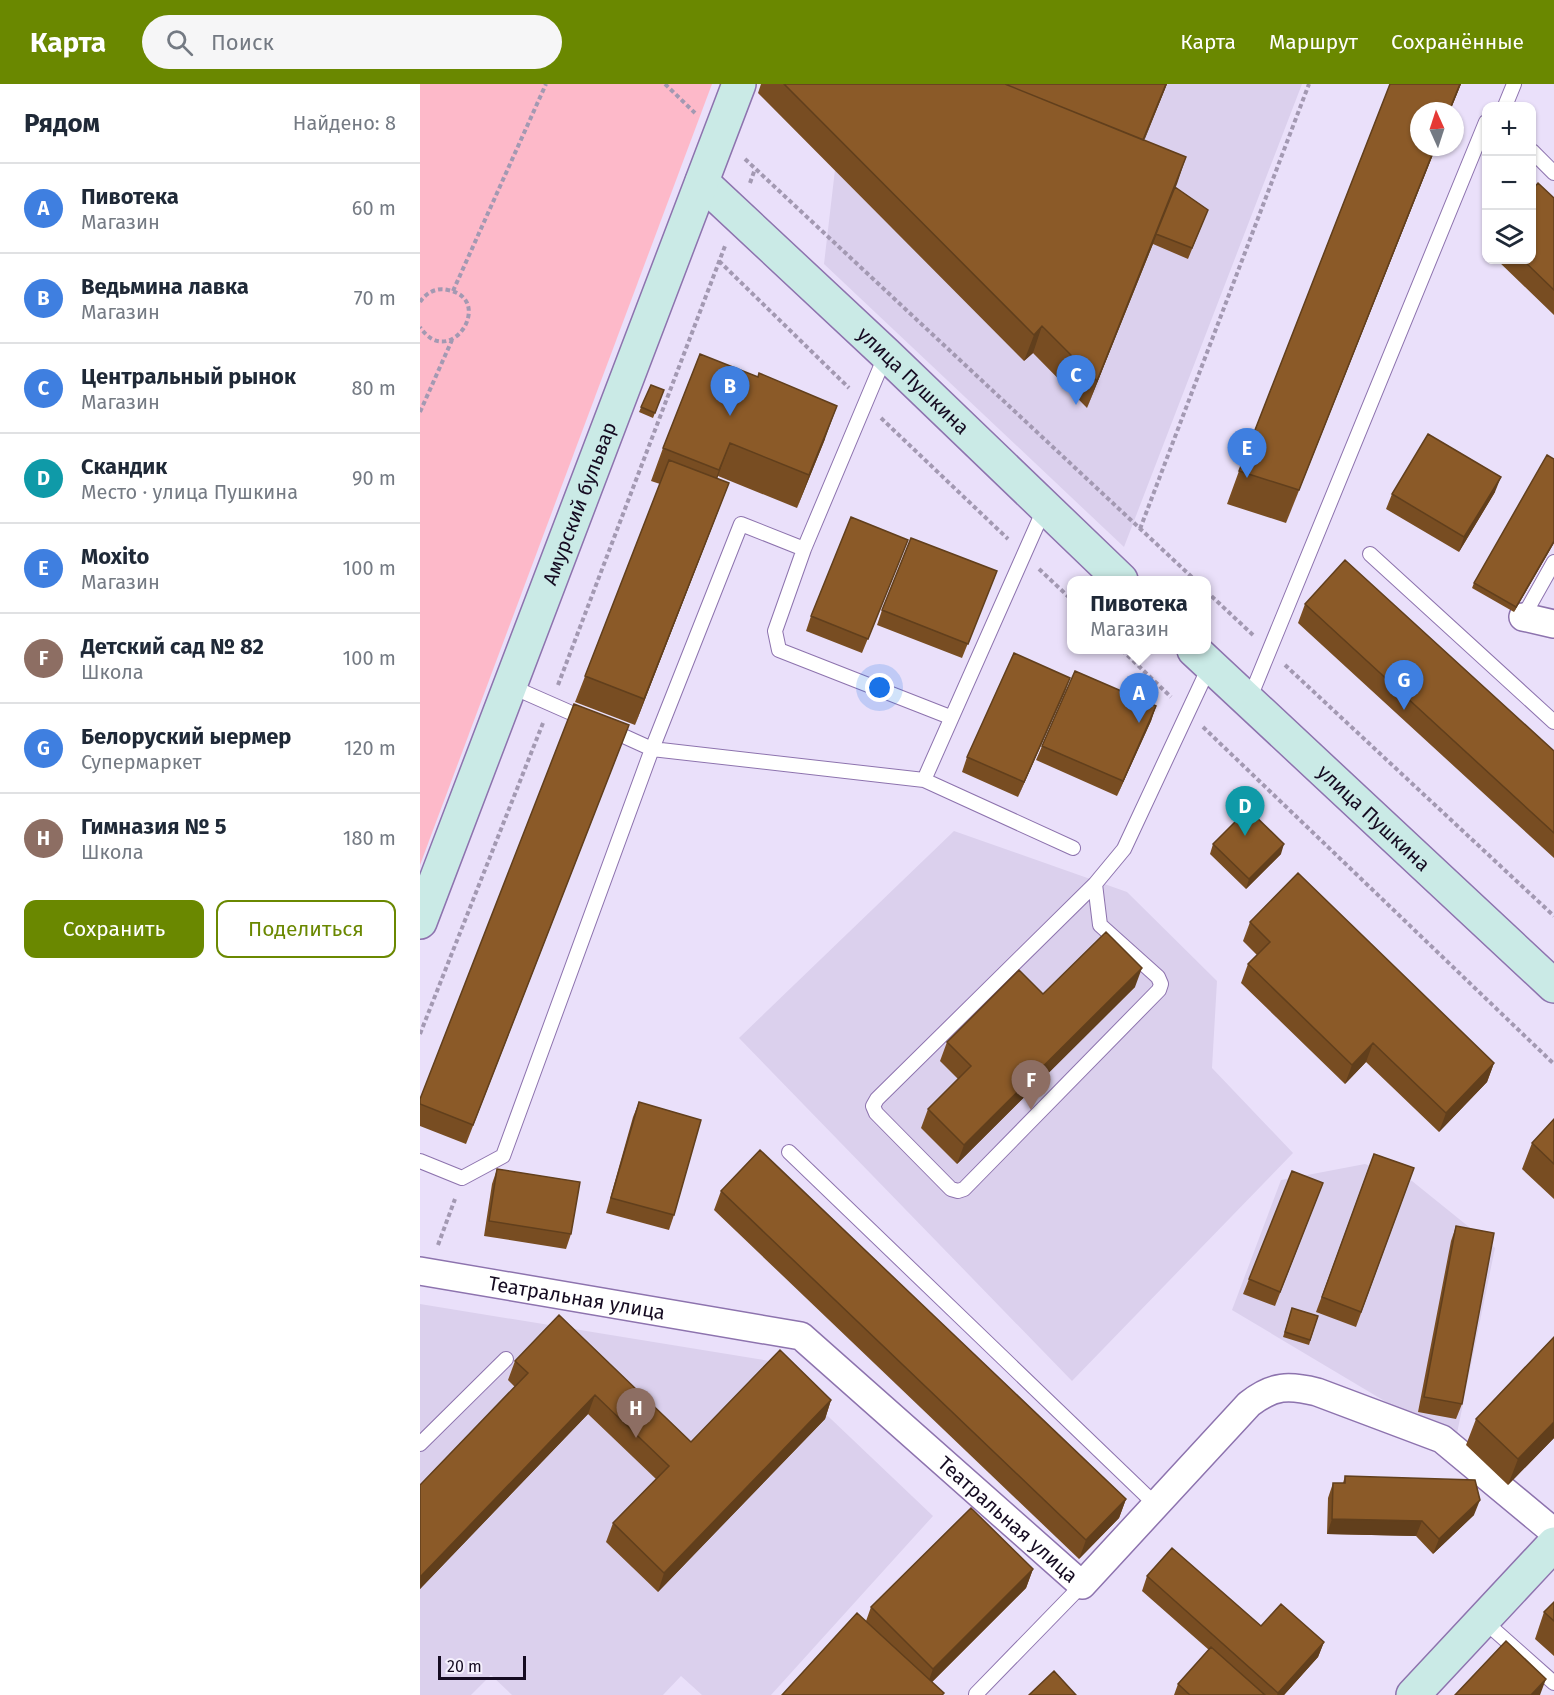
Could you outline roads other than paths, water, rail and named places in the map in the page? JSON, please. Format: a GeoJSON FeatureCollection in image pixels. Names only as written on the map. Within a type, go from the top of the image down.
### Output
{"type":"FeatureCollection","features":[{"type":"Feature","properties":{"kind":"street","name":"Амурский бульвар"},"geometry":{"type":"LineString","coordinates":[[420,922],[740,84]]}},
{"type":"Feature","properties":{"kind":"street","name":"улица Пушкина"},"geometry":{"type":"LineString","coordinates":[[702,182],[886,354],[1117,576]]}},
{"type":"Feature","properties":{"kind":"street"},"geometry":{"type":"LineString","coordinates":[[1523,617],[1554,624]]}},
{"type":"Feature","properties":{"kind":"street","name":"улица Пушкина"},"geometry":{"type":"LineString","coordinates":[[1202,657],[1554,986]]}},
{"type":"Feature","properties":{"kind":"street","name":"Театральная улица"},"geometry":{"type":"LineString","coordinates":[[424,1272],[801,1336],[1082,1585],[1249,1404],[1262,1393],[1280,1388],[1298,1388],[1317,1392],[1442,1439],[1554,1532]]}},
{"type":"Feature","properties":{"kind":"street"},"geometry":{"type":"LineString","coordinates":[[1413,1695],[1554,1544]]}},
{"type":"Feature","properties":{"kind":"lane"},"geometry":{"type":"LineString","coordinates":[[1507,102],[1514,84]]}},
{"type":"Feature","properties":{"kind":"lane"},"geometry":{"type":"LineString","coordinates":[[1248,702],[1482,132]]}},
{"type":"Feature","properties":{"kind":"lane"},"geometry":{"type":"LineString","coordinates":[[1536,155],[1554,173]]}},
{"type":"Feature","properties":{"kind":"lane"},"geometry":{"type":"LineString","coordinates":[[886,354],[804,549],[775,631],[779,650],[950,717]]}},
{"type":"Feature","properties":{"kind":"lane"},"geometry":{"type":"LineString","coordinates":[[924,780],[1045,507]]}},
{"type":"Feature","properties":{"kind":"lane"},"geometry":{"type":"LineString","coordinates":[[420,1161],[462,1178],[503,1156],[652,749],[741,524],[804,549]]}},
{"type":"Feature","properties":{"kind":"lane"},"geometry":{"type":"LineString","coordinates":[[1370,554],[1554,722]]}},
{"type":"Feature","properties":{"kind":"lane"},"geometry":{"type":"LineString","coordinates":[[1523,617],[1554,562]]}},
{"type":"Feature","properties":{"kind":"lane"},"geometry":{"type":"LineString","coordinates":[[1095,884],[1100,925],[1158,977],[1161,984],[1159,990],[964,1189],[958,1191],[951,1189],[876,1113],[873,1106],[1095,884],[1124,849],[1187,712],[1202,657]]}},
{"type":"Feature","properties":{"kind":"lane"},"geometry":{"type":"LineString","coordinates":[[509,686],[652,749],[924,780],[1073,848]]}},
{"type":"Feature","properties":{"kind":"lane"},"geometry":{"type":"LineString","coordinates":[[789,1152],[1156,1505]]}},
{"type":"Feature","properties":{"kind":"lane"},"geometry":{"type":"LineString","coordinates":[[420,1444],[506,1359]]}},
{"type":"Feature","properties":{"kind":"lane"},"geometry":{"type":"LineString","coordinates":[[976,1694],[1082,1585]]}},
{"type":"Feature","properties":{"kind":"lane"},"geometry":{"type":"LineString","coordinates":[[1483,1620],[1554,1683]]}},
{"type":"Feature","properties":{"kind":"place","name":"Центральный рынок"},"geometry":{"type":"Point","coordinates":[1076,405]}},
{"type":"Feature","properties":{"kind":"place","name":"Ведьмина лавка"},"geometry":{"type":"Point","coordinates":[730,416]}},
{"type":"Feature","properties":{"kind":"place","name":"Moxito"},"geometry":{"type":"Point","coordinates":[1247,478]}},
{"type":"Feature","properties":{"kind":"place","name":"Белоруский ыермер"},"geometry":{"type":"Point","coordinates":[1404,710]}},
{"type":"Feature","properties":{"kind":"place","name":"Пивотека"},"geometry":{"type":"Point","coordinates":[1139,723]}},
{"type":"Feature","properties":{"kind":"place","name":"Скандик"},"geometry":{"type":"Point","coordinates":[1245,836]}},
{"type":"Feature","properties":{"kind":"place","name":"Детский сад № 82"},"geometry":{"type":"Point","coordinates":[1031,1110]}},
{"type":"Feature","properties":{"kind":"place","name":"Гимназия № 5"},"geometry":{"type":"Point","coordinates":[636,1438]}}]}
